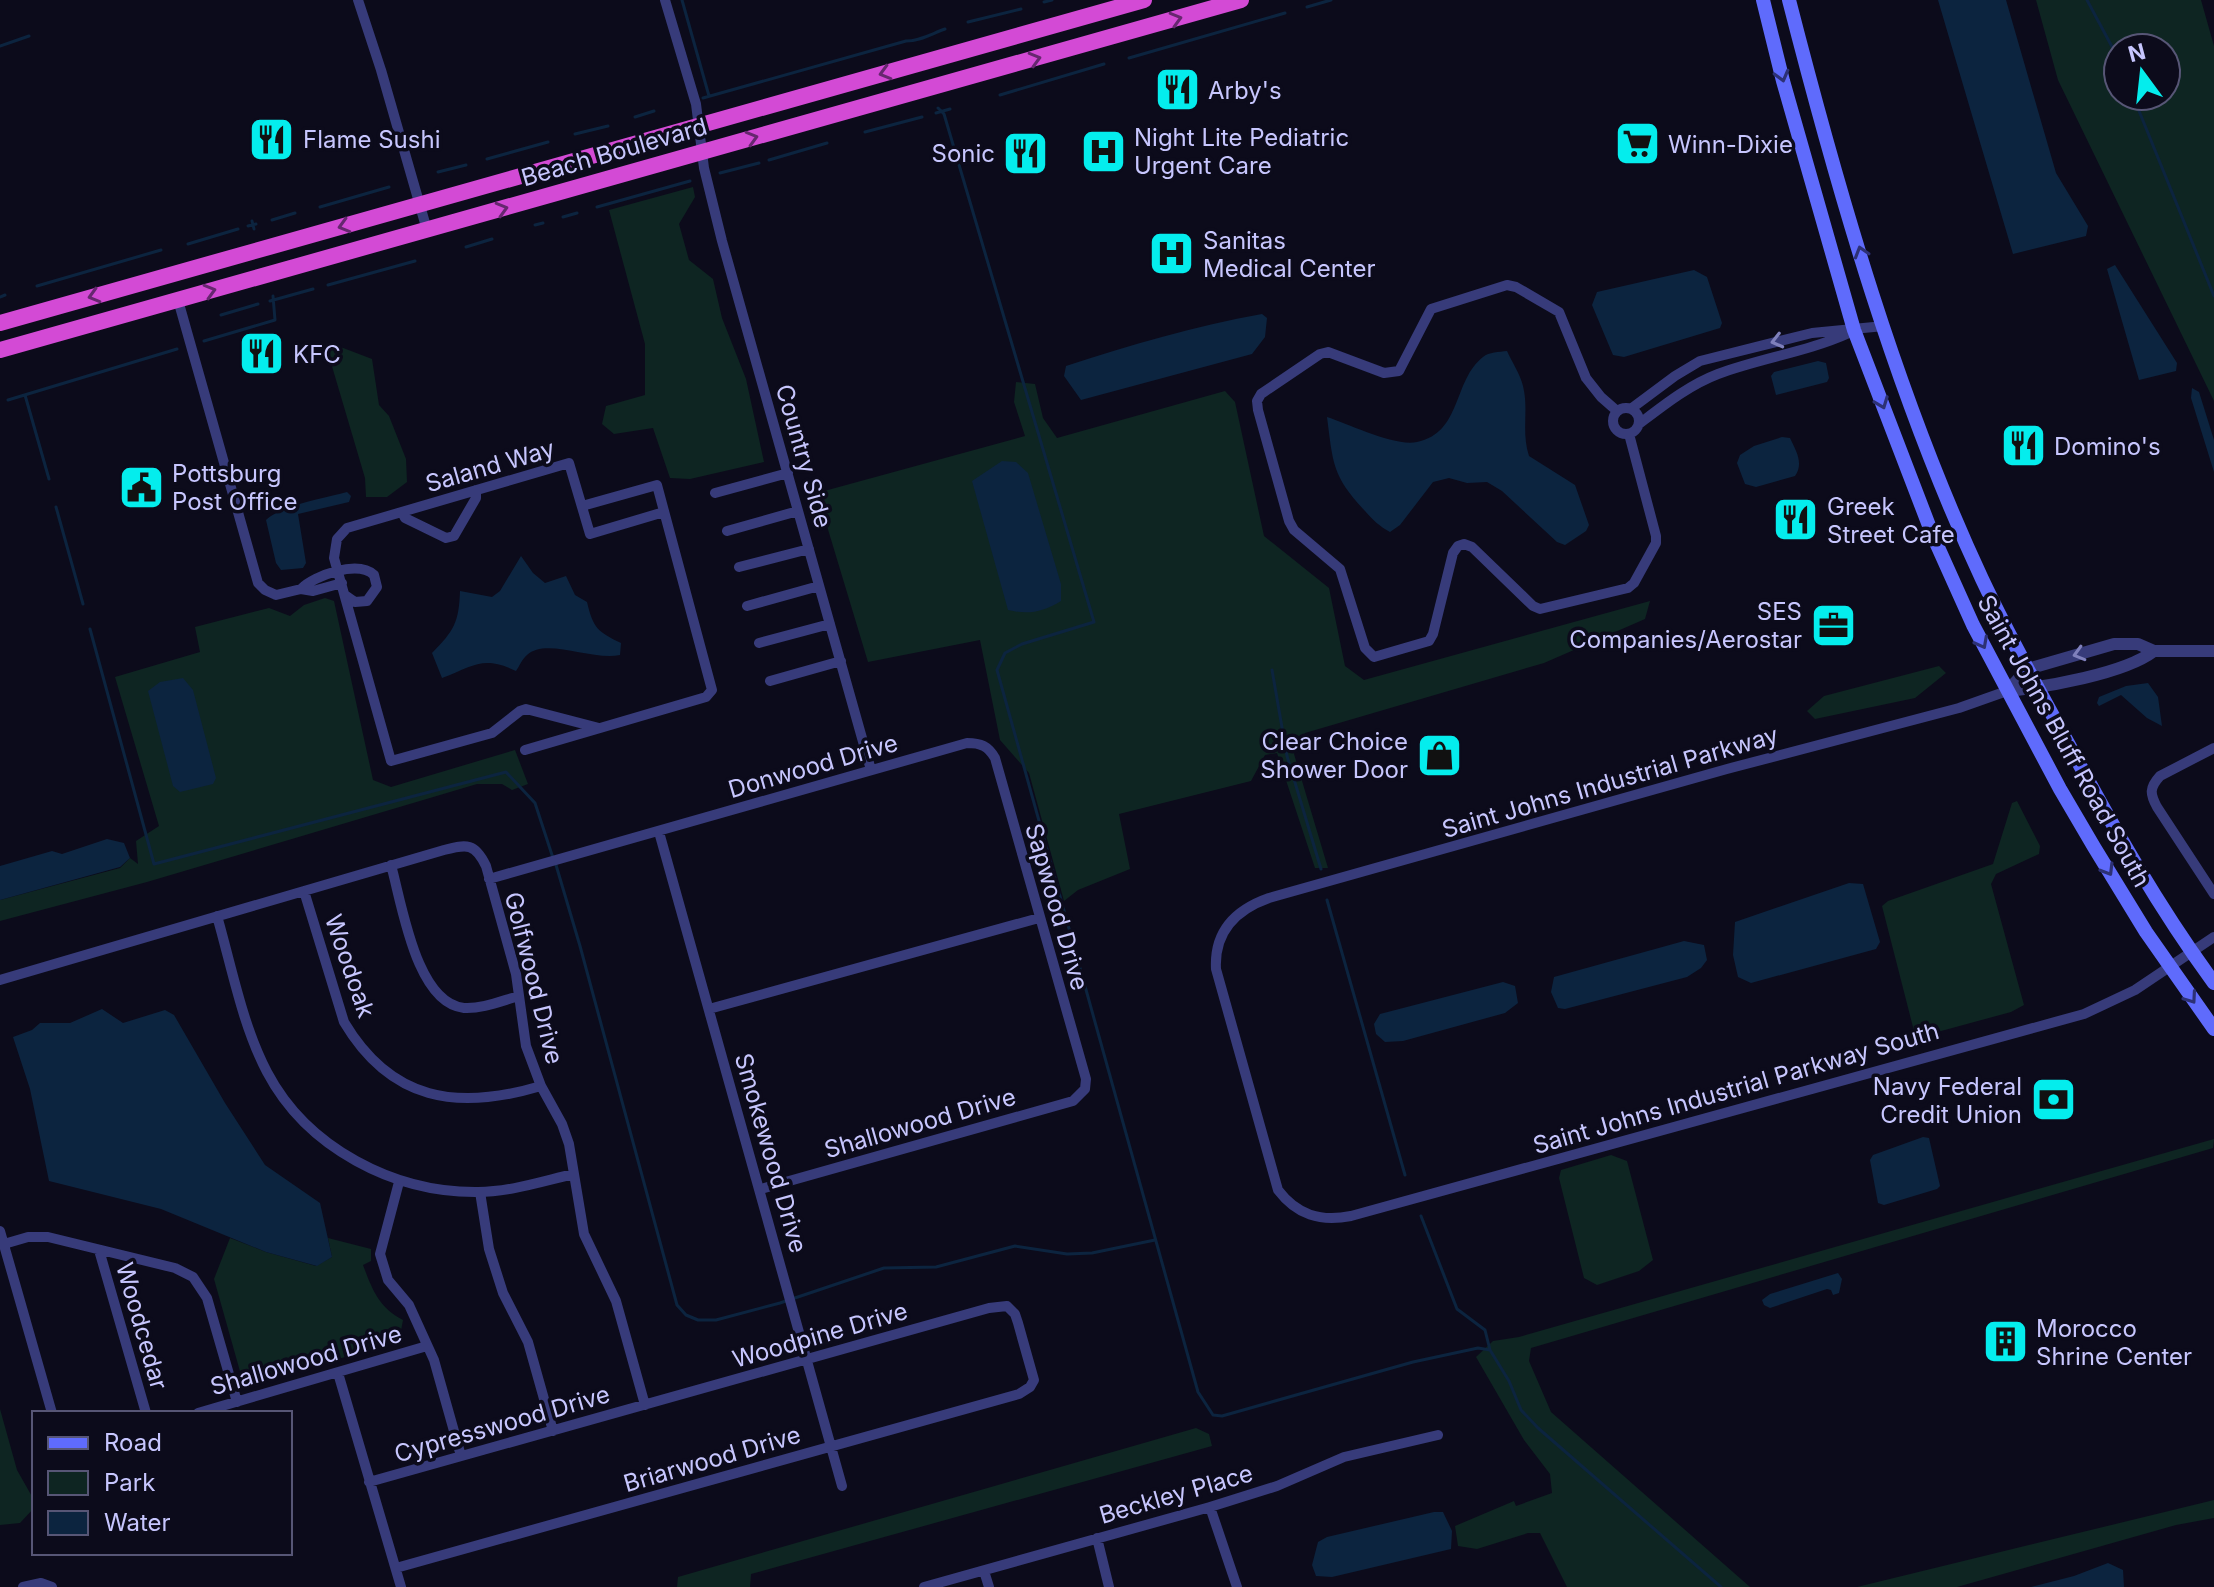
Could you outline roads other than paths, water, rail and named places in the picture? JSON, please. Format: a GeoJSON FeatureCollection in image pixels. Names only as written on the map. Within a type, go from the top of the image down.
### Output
{"type":"FeatureCollection","features":[{"type":"Feature","properties":{"kind":"highway"},"geometry":{"type":"LineString","coordinates":[[0,323],[1144,0]]}},
{"type":"Feature","properties":{"kind":"highway","name":"Beach Boulevard"},"geometry":{"type":"LineString","coordinates":[[0,350],[1241,0]]}},
{"type":"Feature","properties":{"kind":"highway"},"geometry":{"type":"LineString","coordinates":[[1106,11],[1110,37]]}},
{"type":"Feature","properties":{"kind":"main road","name":"Saint Johns Bluff Road South"},"geometry":{"type":"LineString","coordinates":[[1763,0],[1854,330],[1933,536],[1973,625],[2067,800],[2169,967],[2214,1029]]}},
{"type":"Feature","properties":{"kind":"main road","name":"Saint Johns Bluff Road South"},"geometry":{"type":"LineString","coordinates":[[1789,0],[1811,86],[1884,326],[1913,409],[1982,580],[2037,688],[2117,832],[2214,983]]}},
{"type":"Feature","properties":{"kind":"street"},"geometry":{"type":"LineString","coordinates":[[358,0],[427,230]]}},
{"type":"Feature","properties":{"kind":"street","name":"Country Side"},"geometry":{"type":"LineString","coordinates":[[665,0],[696,104],[704,168],[722,241],[871,770]]}},
{"type":"Feature","properties":{"kind":"street"},"geometry":{"type":"LineString","coordinates":[[1617,411],[1586,378],[1559,312],[1507,285],[1431,309],[1399,371],[1384,373],[1328,352],[1320,354],[1261,394],[1257,401],[1289,521],[1294,530],[1340,569],[1365,648],[1374,657],[1429,641],[1453,553],[1464,544],[1472,547],[1533,606],[1540,609],[1628,588],[1634,583],[1656,543],[1656,536],[1629,434]]}},
{"type":"Feature","properties":{"kind":"street"},"geometry":{"type":"LineString","coordinates":[[178,300],[258,583],[276,595],[301,589],[343,589],[355,602],[367,601],[376,592],[377,581],[365,569],[310,580],[301,589]]}},
{"type":"Feature","properties":{"kind":"street"},"geometry":{"type":"LineString","coordinates":[[1632,408],[1700,361],[1812,333],[1884,326]]}},
{"type":"Feature","properties":{"kind":"street"},"geometry":{"type":"LineString","coordinates":[[1639,424],[1638,415],[1632,408],[1624,407],[1613,418],[1614,427],[1620,433],[1629,434],[1688,388],[1717,374],[1826,344],[1854,330]]}},
{"type":"Feature","properties":{"kind":"street","name":"Saland Way"},"geometry":{"type":"LineString","coordinates":[[599,728],[526,709],[492,733],[391,761],[334,558],[335,547],[340,533],[347,528],[569,463],[590,534],[664,512]]}},
{"type":"Feature","properties":{"kind":"street"},"geometry":{"type":"LineString","coordinates":[[715,493],[788,473]]}},
{"type":"Feature","properties":{"kind":"street"},"geometry":{"type":"LineString","coordinates":[[525,750],[706,697],[712,690],[657,485],[582,506]]}},
{"type":"Feature","properties":{"kind":"street"},"geometry":{"type":"LineString","coordinates":[[402,512],[405,518],[446,538],[454,536],[476,498],[476,490]]}},
{"type":"Feature","properties":{"kind":"street"},"geometry":{"type":"LineString","coordinates":[[727,531],[798,511]]}},
{"type":"Feature","properties":{"kind":"street"},"geometry":{"type":"LineString","coordinates":[[739,567],[809,549]]}},
{"type":"Feature","properties":{"kind":"street"},"geometry":{"type":"LineString","coordinates":[[747,606],[819,586]]}},
{"type":"Feature","properties":{"kind":"street"},"geometry":{"type":"LineString","coordinates":[[759,643],[830,624]]}},
{"type":"Feature","properties":{"kind":"street"},"geometry":{"type":"LineString","coordinates":[[2007,691],[2028,669],[2114,644],[2138,644],[2154,651],[2214,651]]}},
{"type":"Feature","properties":{"kind":"street"},"geometry":{"type":"LineString","coordinates":[[2007,691],[2037,688],[2127,666],[2154,651]]}},
{"type":"Feature","properties":{"kind":"street"},"geometry":{"type":"LineString","coordinates":[[770,681],[841,661]]}},
{"type":"Feature","properties":{"kind":"street","name":"Saint Johns Industrial Parkway"},"geometry":{"type":"LineString","coordinates":[[1304,1214],[1285,1199],[1272,1175],[1223,1002],[1215,957],[1229,922],[1245,907],[1698,777],[1959,708],[2007,691]]}},
{"type":"Feature","properties":{"kind":"street","name":"Donwood Drive"},"geometry":{"type":"LineString","coordinates":[[489,879],[967,743],[979,743]]}},
{"type":"Feature","properties":{"kind":"street","name":"Sapwood Drive"},"geometry":{"type":"LineString","coordinates":[[979,743],[990,750],[995,758],[1086,1079],[1085,1089]]}},
{"type":"Feature","properties":{"kind":"street"},"geometry":{"type":"LineString","coordinates":[[2214,748],[2160,776],[2151,791],[2157,807],[2214,894]]}},
{"type":"Feature","properties":{"kind":"street","name":"Smokewood Drive"},"geometry":{"type":"LineString","coordinates":[[659,832],[842,1486]]}},
{"type":"Feature","properties":{"kind":"street","name":"Golfwood Drive"},"geometry":{"type":"LineString","coordinates":[[0,980],[461,845],[473,847],[481,854],[516,974],[526,1046],[569,1144],[584,1234],[616,1301],[645,1405]]}},
{"type":"Feature","properties":{"kind":"street"},"geometry":{"type":"LineString","coordinates":[[391,865],[425,981],[435,994],[460,1008],[484,1007],[519,996]]}},
{"type":"Feature","properties":{"kind":"street","name":"Woodoak"},"geometry":{"type":"LineString","coordinates":[[304,891],[344,1022],[355,1041],[381,1068],[416,1089],[443,1098],[489,1099],[541,1086]]}},
{"type":"Feature","properties":{"kind":"street"},"geometry":{"type":"LineString","coordinates":[[217,916],[248,1029],[268,1075],[310,1128],[356,1161],[399,1182],[443,1190],[480,1192],[574,1174]]}},
{"type":"Feature","properties":{"kind":"street"},"geometry":{"type":"LineString","coordinates":[[709,1009],[1039,918]]}},
{"type":"Feature","properties":{"kind":"street","name":"Saint Johns Industrial Parkway South"},"geometry":{"type":"LineString","coordinates":[[1304,1214],[1334,1219],[1351,1216],[2084,1014],[2135,990],[2214,937]]}},
{"type":"Feature","properties":{"kind":"street","name":"Shallowood Drive"},"geometry":{"type":"LineString","coordinates":[[761,1189],[1073,1101],[1085,1089]]}},
{"type":"Feature","properties":{"kind":"street"},"geometry":{"type":"LineString","coordinates":[[399,1182],[380,1254],[388,1280],[409,1305],[434,1360],[461,1456]]}},
{"type":"Feature","properties":{"kind":"street"},"geometry":{"type":"LineString","coordinates":[[480,1192],[489,1249],[503,1293],[528,1342],[553,1431]]}},
{"type":"Feature","properties":{"kind":"street"},"geometry":{"type":"LineString","coordinates":[[0,1231],[51,1411]]}},
{"type":"Feature","properties":{"kind":"street"},"geometry":{"type":"LineString","coordinates":[[4,1244],[38,1236],[175,1268],[193,1277],[209,1304],[237,1402]]}},
{"type":"Feature","properties":{"kind":"street","name":"Woodcedar"},"geometry":{"type":"LineString","coordinates":[[99,1250],[145,1411]]}},
{"type":"Feature","properties":{"kind":"street","name":"Woodpine Drive"},"geometry":{"type":"LineString","coordinates":[[645,1405],[989,1308],[1007,1306],[1015,1314],[1034,1380]]}},
{"type":"Feature","properties":{"kind":"street","name":"Shallowood Drive"},"geometry":{"type":"LineString","coordinates":[[205,1411],[427,1346]]}},
{"type":"Feature","properties":{"kind":"street"},"geometry":{"type":"LineString","coordinates":[[338,1373],[401,1587]]}},
{"type":"Feature","properties":{"kind":"street","name":"Briarwood Drive"},"geometry":{"type":"LineString","coordinates":[[396,1568],[1019,1394],[1034,1380]]}},
{"type":"Feature","properties":{"kind":"street","name":"Cypresswood Drive"},"geometry":{"type":"LineString","coordinates":[[369,1482],[645,1405]]}},
{"type":"Feature","properties":{"kind":"street","name":"Beckley Place"},"geometry":{"type":"LineString","coordinates":[[924,1587],[1210,1507],[1277,1486],[1344,1457],[1438,1435]]}},
{"type":"Feature","properties":{"kind":"street"},"geometry":{"type":"LineString","coordinates":[[1210,1507],[1237,1587]]}},
{"type":"Feature","properties":{"kind":"street"},"geometry":{"type":"LineString","coordinates":[[1097,1538],[1109,1587]]}},
{"type":"Feature","properties":{"kind":"street"},"geometry":{"type":"LineString","coordinates":[[984,1571],[989,1587]]}},
{"type":"Feature","properties":{"kind":"street"},"geometry":{"type":"LineString","coordinates":[[23,1587],[41,1583],[52,1587]]}},
{"type":"Feature","properties":{"kind":"water"},"geometry":{"type":"Polygon","coordinates":[[[1938,0],[2006,0],[2056,173],[2088,226],[2086,236],[2013,254],[1938,0]]]}},
{"type":"Feature","properties":{"kind":"water"},"geometry":{"type":"Polygon","coordinates":[[[2115,265],[2177,363],[2176,371],[2139,380],[2107,269],[2115,265]]]}},
{"type":"Feature","properties":{"kind":"water"},"geometry":{"type":"Polygon","coordinates":[[[1694,270],[1707,277],[1722,323],[1720,328],[1624,357],[1613,355],[1592,305],[1597,292],[1694,270]]]}},
{"type":"Feature","properties":{"kind":"water"},"geometry":{"type":"Polygon","coordinates":[[[1262,314],[1267,318],[1265,337],[1252,354],[1081,400],[1064,376],[1066,366],[1090,358],[1187,330],[1262,314]]]}},
{"type":"Feature","properties":{"kind":"water"},"geometry":{"type":"Polygon","coordinates":[[[1507,351],[1523,386],[1529,456],[1575,485],[1589,525],[1586,531],[1565,545],[1557,542],[1502,491],[1487,482],[1467,483],[1449,478],[1433,482],[1400,525],[1390,532],[1354,499],[1340,478],[1333,458],[1327,417],[1397,441],[1417,442],[1432,437],[1450,417],[1473,367],[1485,355],[1507,351]]]}},
{"type":"Feature","properties":{"kind":"water"},"geometry":{"type":"Polygon","coordinates":[[[1818,361],[1826,363],[1827,382],[1776,395],[1771,376],[1774,372],[1818,361]]]}},
{"type":"Feature","properties":{"kind":"water"},"geometry":{"type":"Polygon","coordinates":[[[2192,388],[2199,392],[2214,440],[2214,472],[2191,398],[2192,388]]]}},
{"type":"Feature","properties":{"kind":"water"},"geometry":{"type":"Polygon","coordinates":[[[1782,437],[1790,438],[1797,452],[1799,466],[1795,476],[1756,487],[1745,484],[1737,463],[1740,455],[1754,446],[1782,437]]]}},
{"type":"Feature","properties":{"kind":"water"},"geometry":{"type":"Polygon","coordinates":[[[1002,461],[1016,462],[1028,473],[1061,584],[1061,601],[1042,610],[1008,610],[972,481],[1002,461]]]}},
{"type":"Feature","properties":{"kind":"water"},"geometry":{"type":"Polygon","coordinates":[[[347,492],[351,496],[349,502],[298,514],[306,563],[303,568],[281,570],[276,563],[266,520],[293,506],[347,492]]]}},
{"type":"Feature","properties":{"kind":"water"},"geometry":{"type":"Polygon","coordinates":[[[521,556],[545,583],[566,576],[575,595],[587,602],[598,628],[621,643],[620,655],[546,648],[527,655],[516,671],[487,663],[442,678],[432,653],[454,625],[460,591],[492,597],[500,591],[521,556]]]}},
{"type":"Feature","properties":{"kind":"water"},"geometry":{"type":"Polygon","coordinates":[[[183,678],[193,690],[216,778],[213,784],[180,792],[173,786],[148,691],[160,682],[183,678]]]}},
{"type":"Feature","properties":{"kind":"water"},"geometry":{"type":"Polygon","coordinates":[[[2148,683],[2158,697],[2162,726],[2147,718],[2121,695],[2099,706],[2097,703],[2099,697],[2126,686],[2148,683]]]}},
{"type":"Feature","properties":{"kind":"water"},"geometry":{"type":"Polygon","coordinates":[[[107,839],[124,843],[130,858],[120,867],[0,900],[0,866],[52,851],[62,854],[107,839]]]}},
{"type":"Feature","properties":{"kind":"water"},"geometry":{"type":"Polygon","coordinates":[[[1849,883],[1863,884],[1880,942],[1876,949],[1751,983],[1738,977],[1733,955],[1735,922],[1849,883]]]}},
{"type":"Feature","properties":{"kind":"water"},"geometry":{"type":"Polygon","coordinates":[[[1684,941],[1704,945],[1707,960],[1687,977],[1565,1009],[1558,1008],[1551,992],[1554,977],[1684,941]]]}},
{"type":"Feature","properties":{"kind":"water"},"geometry":{"type":"Polygon","coordinates":[[[1503,982],[1515,986],[1518,1003],[1505,1013],[1403,1041],[1385,1042],[1376,1034],[1374,1024],[1380,1014],[1503,982]]]}},
{"type":"Feature","properties":{"kind":"water"},"geometry":{"type":"Polygon","coordinates":[[[102,1009],[123,1023],[165,1010],[174,1015],[265,1165],[320,1203],[332,1257],[317,1266],[266,1252],[161,1209],[49,1181],[30,1089],[13,1037],[32,1030],[40,1023],[70,1023],[102,1009]]]}},
{"type":"Feature","properties":{"kind":"water"},"geometry":{"type":"Polygon","coordinates":[[[1923,1137],[1929,1138],[1940,1186],[1884,1205],[1878,1203],[1870,1160],[1873,1155],[1923,1137]]]}},
{"type":"Feature","properties":{"kind":"water"},"geometry":{"type":"Polygon","coordinates":[[[1838,1273],[1842,1279],[1839,1293],[1833,1295],[1827,1289],[1770,1308],[1762,1300],[1770,1294],[1838,1273]]]}},
{"type":"Feature","properties":{"kind":"water"},"geometry":{"type":"Polygon","coordinates":[[[1443,1512],[1452,1531],[1451,1549],[1332,1577],[1316,1576],[1312,1565],[1318,1542],[1327,1537],[1443,1512]]]}},
{"type":"Feature","properties":{"kind":"water"},"geometry":{"type":"Polygon","coordinates":[[[2108,1563],[2123,1570],[2124,1587],[2031,1587],[2074,1576],[2108,1563]]]}},
{"type":"Feature","properties":{"kind":"waterway"},"geometry":{"type":"LineString","coordinates":[[682,0],[709,96]]}},
{"type":"Feature","properties":{"kind":"waterway"},"geometry":{"type":"LineString","coordinates":[[1044,2],[1052,0]]}},
{"type":"Feature","properties":{"kind":"waterway"},"geometry":{"type":"LineString","coordinates":[[1307,7],[1331,0]]}},
{"type":"Feature","properties":{"kind":"waterway"},"geometry":{"type":"LineString","coordinates":[[2087,0],[2104,32]]}},
{"type":"Feature","properties":{"kind":"waterway"},"geometry":{"type":"LineString","coordinates":[[968,22],[1021,9]]}},
{"type":"Feature","properties":{"kind":"waterway"},"geometry":{"type":"LineString","coordinates":[[1129,58],[1285,13]]}},
{"type":"Feature","properties":{"kind":"waterway"},"geometry":{"type":"LineString","coordinates":[[703,98],[921,39],[945,29]]}},
{"type":"Feature","properties":{"kind":"waterway"},"geometry":{"type":"LineString","coordinates":[[0,46],[29,36]]}},
{"type":"Feature","properties":{"kind":"waterway"},"geometry":{"type":"LineString","coordinates":[[1000,95],[1104,64]]}},
{"type":"Feature","properties":{"kind":"waterway"},"geometry":{"type":"LineString","coordinates":[[938,108],[944,114],[1094,622],[1022,644],[1005,653],[997,670],[1198,1392],[1213,1415],[1222,1416],[1413,1362],[1478,1348],[1490,1350],[1509,1381],[1521,1410],[1538,1428],[1721,1587]]}},
{"type":"Feature","properties":{"kind":"waterway"},"geometry":{"type":"LineString","coordinates":[[936,113],[950,109]]}},
{"type":"Feature","properties":{"kind":"waterway"},"geometry":{"type":"LineString","coordinates":[[635,117],[654,111]]}},
{"type":"Feature","properties":{"kind":"waterway"},"geometry":{"type":"LineString","coordinates":[[2139,112],[2214,296]]}},
{"type":"Feature","properties":{"kind":"waterway"},"geometry":{"type":"LineString","coordinates":[[865,132],[922,117]]}},
{"type":"Feature","properties":{"kind":"waterway"},"geometry":{"type":"LineString","coordinates":[[575,134],[608,126]]}},
{"type":"Feature","properties":{"kind":"waterway"},"geometry":{"type":"LineString","coordinates":[[487,159],[548,142]]}},
{"type":"Feature","properties":{"kind":"waterway"},"geometry":{"type":"LineString","coordinates":[[769,160],[827,143]]}},
{"type":"Feature","properties":{"kind":"waterway"},"geometry":{"type":"LineString","coordinates":[[720,173],[759,163]]}},
{"type":"Feature","properties":{"kind":"waterway"},"geometry":{"type":"LineString","coordinates":[[438,172],[466,165]]}},
{"type":"Feature","properties":{"kind":"waterway"},"geometry":{"type":"LineString","coordinates":[[597,207],[690,181]]}},
{"type":"Feature","properties":{"kind":"waterway"},"geometry":{"type":"LineString","coordinates":[[320,207],[389,187]]}},
{"type":"Feature","properties":{"kind":"waterway"},"geometry":{"type":"LineString","coordinates":[[272,220],[295,213]]}},
{"type":"Feature","properties":{"kind":"waterway"},"geometry":{"type":"LineString","coordinates":[[563,217],[577,213]]}},
{"type":"Feature","properties":{"kind":"waterway"},"geometry":{"type":"LineString","coordinates":[[252,221],[254,229]]}},
{"type":"Feature","properties":{"kind":"waterway"},"geometry":{"type":"LineString","coordinates":[[535,225],[543,223]]}},
{"type":"Feature","properties":{"kind":"waterway"},"geometry":{"type":"LineString","coordinates":[[248,226],[256,224]]}},
{"type":"Feature","properties":{"kind":"waterway"},"geometry":{"type":"LineString","coordinates":[[188,244],[238,229]]}},
{"type":"Feature","properties":{"kind":"waterway"},"geometry":{"type":"LineString","coordinates":[[466,247],[492,239]]}},
{"type":"Feature","properties":{"kind":"waterway"},"geometry":{"type":"LineString","coordinates":[[37,286],[161,250]]}},
{"type":"Feature","properties":{"kind":"waterway"},"geometry":{"type":"LineString","coordinates":[[328,285],[415,261]]}},
{"type":"Feature","properties":{"kind":"waterway"},"geometry":{"type":"LineString","coordinates":[[270,301],[313,289]]}},
{"type":"Feature","properties":{"kind":"waterway"},"geometry":{"type":"LineString","coordinates":[[0,297],[5,295]]}},
{"type":"Feature","properties":{"kind":"waterway"},"geometry":{"type":"LineString","coordinates":[[204,341],[275,320],[273,296]]}},
{"type":"Feature","properties":{"kind":"waterway"},"geometry":{"type":"LineString","coordinates":[[221,315],[258,304]]}},
{"type":"Feature","properties":{"kind":"waterway"},"geometry":{"type":"LineString","coordinates":[[8,400],[177,349]]}},
{"type":"Feature","properties":{"kind":"waterway"},"geometry":{"type":"LineString","coordinates":[[25,395],[49,479]]}},
{"type":"Feature","properties":{"kind":"waterway"},"geometry":{"type":"LineString","coordinates":[[56,507],[83,604]]}},
{"type":"Feature","properties":{"kind":"waterway"},"geometry":{"type":"LineString","coordinates":[[90,629],[154,864],[506,772],[535,803],[553,858]]}},
{"type":"Feature","properties":{"kind":"waterway"},"geometry":{"type":"LineString","coordinates":[[1272,670],[1287,756],[1321,869]]}},
{"type":"Feature","properties":{"kind":"waterway"},"geometry":{"type":"LineString","coordinates":[[556,865],[677,1305],[686,1315],[698,1320],[716,1320],[780,1303],[884,1268],[936,1267],[1015,1246],[1067,1254],[1092,1253],[1155,1240]]}},
{"type":"Feature","properties":{"kind":"waterway"},"geometry":{"type":"LineString","coordinates":[[1327,900],[1405,1175]]}},
{"type":"Feature","properties":{"kind":"waterway"},"geometry":{"type":"LineString","coordinates":[[1421,1216],[1457,1309],[1485,1330],[1490,1350]]}},
{"type":"Feature","properties":{"kind":"place","name":"Arby's"},"geometry":{"type":"Point","coordinates":[1177,90]}},
{"type":"Feature","properties":{"kind":"place","name":"Flame Sushi"},"geometry":{"type":"Point","coordinates":[272,139]}},
{"type":"Feature","properties":{"kind":"place","name":"Winn-Dixie"},"geometry":{"type":"Point","coordinates":[1637,144]}},
{"type":"Feature","properties":{"kind":"place","name":"Night Lite Pediatric Urgent Care"},"geometry":{"type":"Point","coordinates":[1103,151]}},
{"type":"Feature","properties":{"kind":"place","name":"Sonic"},"geometry":{"type":"Point","coordinates":[1026,153]}},
{"type":"Feature","properties":{"kind":"place","name":"Sanitas Medical Center"},"geometry":{"type":"Point","coordinates":[1172,254]}},
{"type":"Feature","properties":{"kind":"place","name":"KFC"},"geometry":{"type":"Point","coordinates":[262,354]}},
{"type":"Feature","properties":{"kind":"place","name":"Domino's"},"geometry":{"type":"Point","coordinates":[2023,446]}},
{"type":"Feature","properties":{"kind":"place","name":"Pottsburg Post Office"},"geometry":{"type":"Point","coordinates":[141,487]}},
{"type":"Feature","properties":{"kind":"place","name":"Greek Street Cafe"},"geometry":{"type":"Point","coordinates":[1796,520]}},
{"type":"Feature","properties":{"kind":"place","name":"SES Companies/Aerostar"},"geometry":{"type":"Point","coordinates":[1833,625]}},
{"type":"Feature","properties":{"kind":"place","name":"Clear Choice Shower Door"},"geometry":{"type":"Point","coordinates":[1439,755]}},
{"type":"Feature","properties":{"kind":"place","name":"Navy Federal Credit Union"},"geometry":{"type":"Point","coordinates":[2053,1100]}},
{"type":"Feature","properties":{"kind":"place","name":"Morocco Shrine Center"},"geometry":{"type":"Point","coordinates":[2005,1342]}}]}
